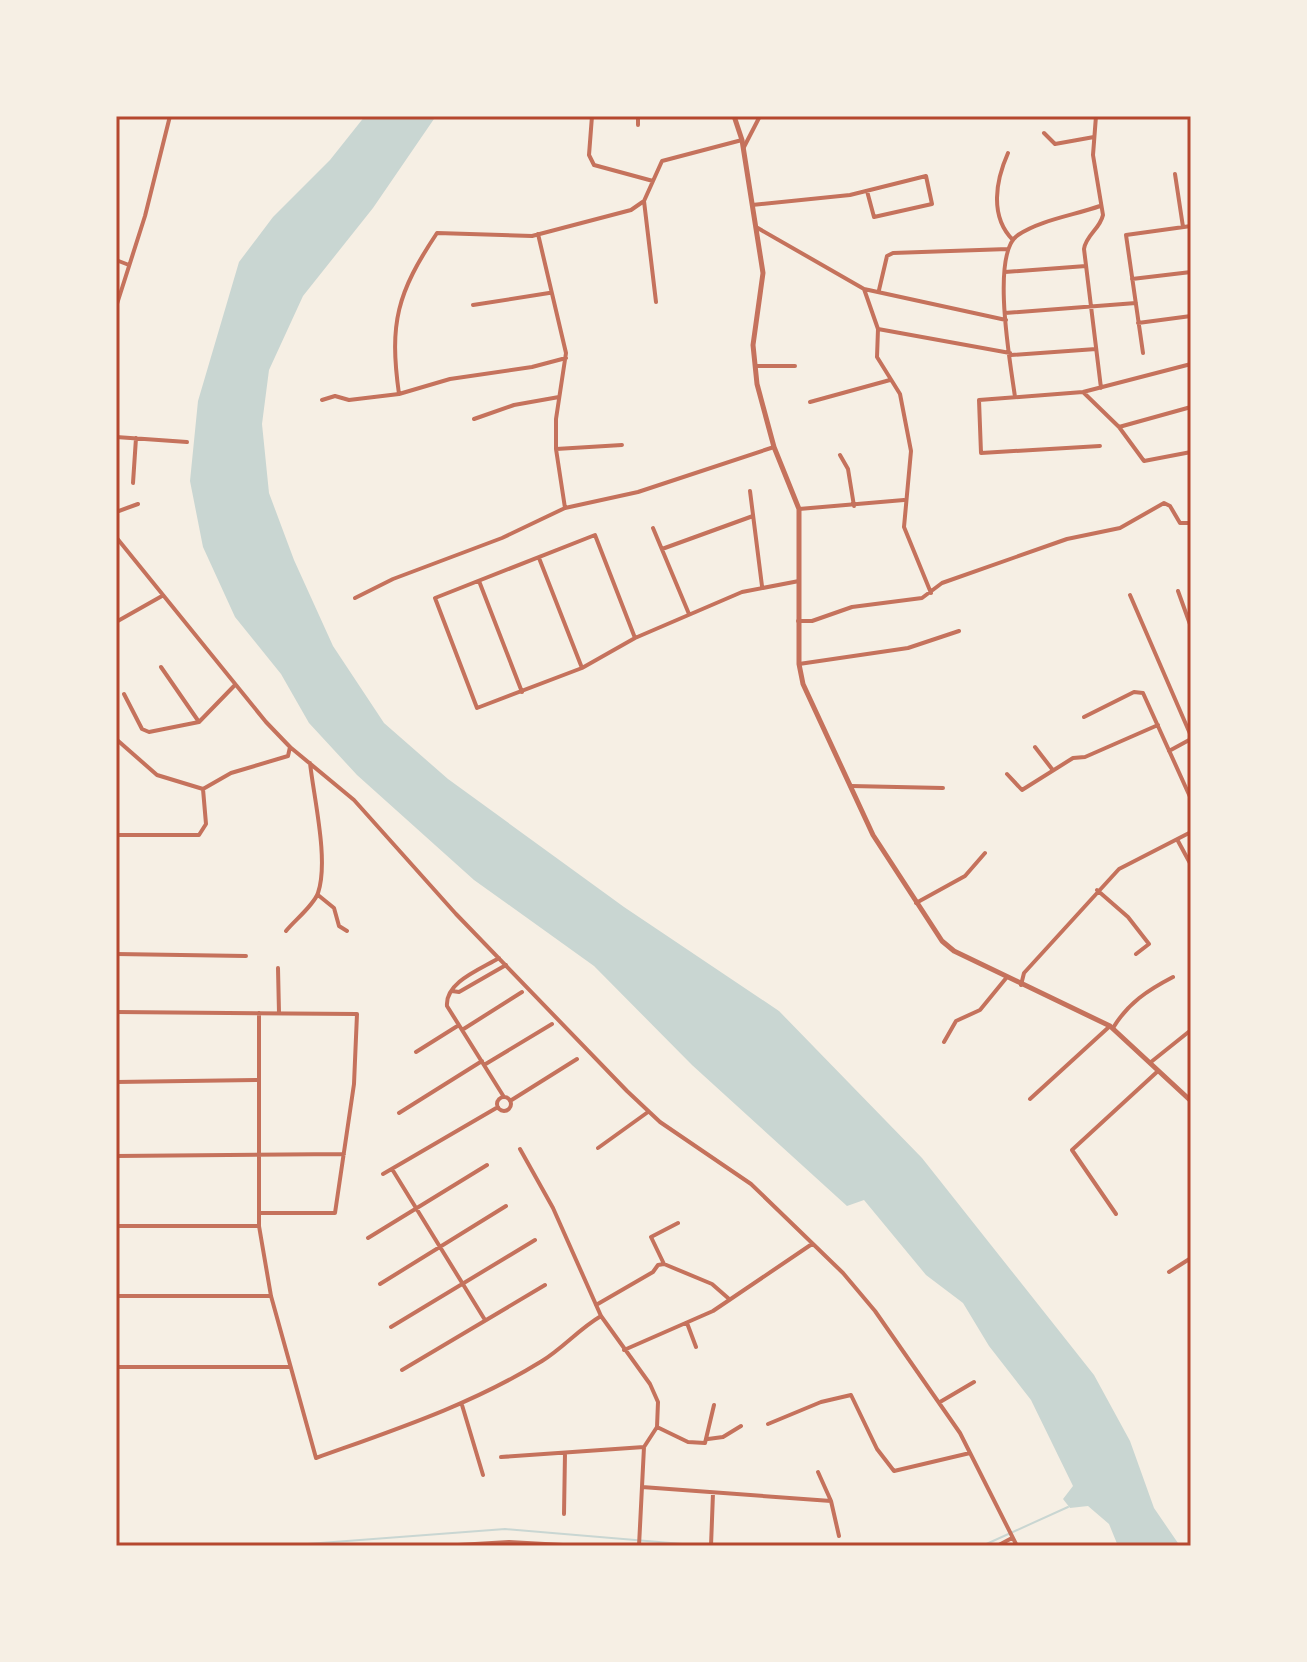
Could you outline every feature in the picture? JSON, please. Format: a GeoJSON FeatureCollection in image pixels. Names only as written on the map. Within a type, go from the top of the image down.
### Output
{"type":"FeatureCollection","features":[{"type":"Feature","properties":{"kind":"street"},"geometry":{"type":"LineString","coordinates":[[116,307],[170,116]]}},
{"type":"Feature","properties":{"kind":"street"},"geometry":{"type":"LineString","coordinates":[[592,116],[590,160],[653,181]]}},
{"type":"Feature","properties":{"kind":"street"},"geometry":{"type":"LineString","coordinates":[[638,116],[638,125]]}},
{"type":"Feature","properties":{"kind":"street"},"geometry":{"type":"LineString","coordinates":[[734,116],[742,140],[763,273],[753,345],[755,366],[774,447],[799,509],[799,664],[812,706],[849,786],[873,835],[916,903],[948,946],[1021,985],[1112,1027],[1191,1101]]}},
{"type":"Feature","properties":{"kind":"street"},"geometry":{"type":"LineString","coordinates":[[743,149],[760,116]]}},
{"type":"Feature","properties":{"kind":"street"},"geometry":{"type":"LineString","coordinates":[[1096,116],[1093,155],[1101,224],[1085,241],[1101,388]]}},
{"type":"Feature","properties":{"kind":"street"},"geometry":{"type":"LineString","coordinates":[[1044,133],[1055,144],[1094,137]]}},
{"type":"Feature","properties":{"kind":"street"},"geometry":{"type":"LineString","coordinates":[[656,302],[644,201],[662,161],[742,140]]}},
{"type":"Feature","properties":{"kind":"street"},"geometry":{"type":"LineString","coordinates":[[1008,153],[996,188],[1001,223],[1013,240]]}},
{"type":"Feature","properties":{"kind":"street"},"geometry":{"type":"LineString","coordinates":[[1175,174],[1183,227]]}},
{"type":"Feature","properties":{"kind":"street"},"geometry":{"type":"LineString","coordinates":[[752,205],[867,191],[926,176],[932,204],[874,217],[867,191]]}},
{"type":"Feature","properties":{"kind":"street"},"geometry":{"type":"LineString","coordinates":[[399,394],[395,327],[403,288],[437,233],[538,234],[631,210],[644,201]]}},
{"type":"Feature","properties":{"kind":"street"},"geometry":{"type":"LineString","coordinates":[[1015,397],[1005,313],[1008,249],[1019,234],[1100,206]]}},
{"type":"Feature","properties":{"kind":"street"},"geometry":{"type":"LineString","coordinates":[[1143,353],[1126,235],[1191,226]]}},
{"type":"Feature","properties":{"kind":"street"},"geometry":{"type":"LineString","coordinates":[[756,227],[864,289],[1006,320]]}},
{"type":"Feature","properties":{"kind":"street"},"geometry":{"type":"LineString","coordinates":[[538,234],[549,293],[562,328],[566,358],[559,397],[556,449],[565,508]]}},
{"type":"Feature","properties":{"kind":"street"},"geometry":{"type":"LineString","coordinates":[[879,290],[887,256],[893,253],[1008,249]]}},
{"type":"Feature","properties":{"kind":"street"},"geometry":{"type":"LineString","coordinates":[[116,260],[129,265]]}},
{"type":"Feature","properties":{"kind":"street"},"geometry":{"type":"LineString","coordinates":[[1005,272],[1086,266]]}},
{"type":"Feature","properties":{"kind":"street"},"geometry":{"type":"LineString","coordinates":[[1132,279],[1191,272]]}},
{"type":"Feature","properties":{"kind":"street"},"geometry":{"type":"LineString","coordinates":[[864,289],[878,329],[877,357],[904,405],[911,451],[905,490],[908,541],[931,593]]}},
{"type":"Feature","properties":{"kind":"street"},"geometry":{"type":"LineString","coordinates":[[473,305],[549,293]]}},
{"type":"Feature","properties":{"kind":"street"},"geometry":{"type":"LineString","coordinates":[[1005,313],[1136,303]]}},
{"type":"Feature","properties":{"kind":"street"},"geometry":{"type":"LineString","coordinates":[[1138,323],[1191,316]]}},
{"type":"Feature","properties":{"kind":"street"},"geometry":{"type":"LineString","coordinates":[[878,329],[1010,354],[1096,349]]}},
{"type":"Feature","properties":{"kind":"street"},"geometry":{"type":"LineString","coordinates":[[322,400],[335,396],[349,400],[399,394],[450,379],[532,367],[566,358]]}},
{"type":"Feature","properties":{"kind":"street"},"geometry":{"type":"LineString","coordinates":[[1100,446],[981,453],[979,400],[1083,392],[1191,364]]}},
{"type":"Feature","properties":{"kind":"street"},"geometry":{"type":"LineString","coordinates":[[755,366],[795,366]]}},
{"type":"Feature","properties":{"kind":"street"},"geometry":{"type":"LineString","coordinates":[[810,402],[890,380]]}},
{"type":"Feature","properties":{"kind":"street"},"geometry":{"type":"LineString","coordinates":[[1083,392],[1119,427],[1144,461],[1191,452]]}},
{"type":"Feature","properties":{"kind":"street"},"geometry":{"type":"LineString","coordinates":[[474,419],[514,405],[559,397]]}},
{"type":"Feature","properties":{"kind":"street"},"geometry":{"type":"LineString","coordinates":[[1119,427],[1191,407]]}},
{"type":"Feature","properties":{"kind":"street"},"geometry":{"type":"LineString","coordinates":[[116,437],[187,442]]}},
{"type":"Feature","properties":{"kind":"street"},"geometry":{"type":"LineString","coordinates":[[133,483],[136,438]]}},
{"type":"Feature","properties":{"kind":"street"},"geometry":{"type":"LineString","coordinates":[[556,449],[622,445]]}},
{"type":"Feature","properties":{"kind":"street"},"geometry":{"type":"LineString","coordinates":[[355,598],[410,572],[502,538],[565,508],[638,492],[774,447]]}},
{"type":"Feature","properties":{"kind":"street"},"geometry":{"type":"LineString","coordinates":[[840,455],[848,469],[854,506]]}},
{"type":"Feature","properties":{"kind":"street"},"geometry":{"type":"LineString","coordinates":[[750,491],[762,586]]}},
{"type":"Feature","properties":{"kind":"street"},"geometry":{"type":"LineString","coordinates":[[799,509],[905,500]]}},
{"type":"Feature","properties":{"kind":"street"},"geometry":{"type":"LineString","coordinates":[[798,621],[812,621],[852,607],[909,601],[931,593],[942,583],[1067,539],[1120,528],[1164,503],[1170,506],[1180,523],[1191,523]]}},
{"type":"Feature","properties":{"kind":"street"},"geometry":{"type":"LineString","coordinates":[[116,512],[138,504]]}},
{"type":"Feature","properties":{"kind":"street"},"geometry":{"type":"LineString","coordinates":[[662,549],[753,516]]}},
{"type":"Feature","properties":{"kind":"street"},"geometry":{"type":"LineString","coordinates":[[653,528],[689,614]]}},
{"type":"Feature","properties":{"kind":"street"},"geometry":{"type":"LineString","coordinates":[[635,638],[595,535],[435,598],[477,708],[582,668],[635,638],[689,614],[762,586],[799,581]]}},
{"type":"Feature","properties":{"kind":"street"},"geometry":{"type":"LineString","coordinates":[[116,537],[234,686],[290,747],[354,800],[499,958],[649,1112],[751,1184],[813,1243],[875,1311],[940,1402],[970,1453],[1017,1546]]}},
{"type":"Feature","properties":{"kind":"street"},"geometry":{"type":"LineString","coordinates":[[539,558],[582,668]]}},
{"type":"Feature","properties":{"kind":"street"},"geometry":{"type":"LineString","coordinates":[[479,581],[522,692]]}},
{"type":"Feature","properties":{"kind":"street"},"geometry":{"type":"LineString","coordinates":[[1178,591],[1191,627]]}},
{"type":"Feature","properties":{"kind":"street"},"geometry":{"type":"LineString","coordinates":[[1130,595],[1191,737],[1169,751]]}},
{"type":"Feature","properties":{"kind":"street"},"geometry":{"type":"LineString","coordinates":[[116,622],[162,596]]}},
{"type":"Feature","properties":{"kind":"street"},"geometry":{"type":"LineString","coordinates":[[799,664],[908,648],[959,631]]}},
{"type":"Feature","properties":{"kind":"street"},"geometry":{"type":"LineString","coordinates":[[161,667],[199,722]]}},
{"type":"Feature","properties":{"kind":"street"},"geometry":{"type":"LineString","coordinates":[[124,694],[142,729],[149,732],[199,722],[234,686]]}},
{"type":"Feature","properties":{"kind":"street"},"geometry":{"type":"LineString","coordinates":[[1084,717],[1134,692],[1143,693],[1191,799]]}},
{"type":"Feature","properties":{"kind":"street"},"geometry":{"type":"LineString","coordinates":[[1007,774],[1022,790],[1052,769],[1158,725]]}},
{"type":"Feature","properties":{"kind":"street"},"geometry":{"type":"LineString","coordinates":[[116,739],[157,775],[203,789],[231,773],[288,756],[290,747]]}},
{"type":"Feature","properties":{"kind":"street"},"geometry":{"type":"LineString","coordinates":[[1035,747],[1052,769]]}},
{"type":"Feature","properties":{"kind":"street"},"geometry":{"type":"LineString","coordinates":[[286,931],[318,895],[323,853],[315,819],[310,763]]}},
{"type":"Feature","properties":{"kind":"street"},"geometry":{"type":"LineString","coordinates":[[849,786],[943,788]]}},
{"type":"Feature","properties":{"kind":"street"},"geometry":{"type":"LineString","coordinates":[[116,835],[199,835],[206,824],[203,789]]}},
{"type":"Feature","properties":{"kind":"street"},"geometry":{"type":"LineString","coordinates":[[1021,985],[1024,973],[1119,869],[1191,832]]}},
{"type":"Feature","properties":{"kind":"street"},"geometry":{"type":"LineString","coordinates":[[1178,841],[1191,865]]}},
{"type":"Feature","properties":{"kind":"street"},"geometry":{"type":"LineString","coordinates":[[916,903],[965,876],[985,853]]}},
{"type":"Feature","properties":{"kind":"street"},"geometry":{"type":"LineString","coordinates":[[1097,890],[1128,917],[1149,944],[1136,954]]}},
{"type":"Feature","properties":{"kind":"street"},"geometry":{"type":"LineString","coordinates":[[318,895],[334,908],[339,926],[347,931]]}},
{"type":"Feature","properties":{"kind":"street"},"geometry":{"type":"LineString","coordinates":[[116,954],[246,956]]}},
{"type":"Feature","properties":{"kind":"street"},"geometry":{"type":"LineString","coordinates":[[499,958],[454,985],[447,1006],[504,1097],[510,1101]]}},
{"type":"Feature","properties":{"kind":"street"},"geometry":{"type":"LineString","coordinates":[[451,991],[459,992],[506,965]]}},
{"type":"Feature","properties":{"kind":"street"},"geometry":{"type":"LineString","coordinates":[[278,968],[279,1013]]}},
{"type":"Feature","properties":{"kind":"street"},"geometry":{"type":"LineString","coordinates":[[944,1042],[956,1021],[980,1010],[1007,977]]}},
{"type":"Feature","properties":{"kind":"street"},"geometry":{"type":"LineString","coordinates":[[1030,1099],[1112,1027],[1124,1010],[1173,977]]}},
{"type":"Feature","properties":{"kind":"street"},"geometry":{"type":"LineString","coordinates":[[462,1030],[522,992]]}},
{"type":"Feature","properties":{"kind":"street"},"geometry":{"type":"LineString","coordinates":[[116,1012],[357,1014],[354,1084],[335,1213],[259,1213]]}},
{"type":"Feature","properties":{"kind":"street"},"geometry":{"type":"LineString","coordinates":[[259,1013],[259,1226],[271,1296],[316,1458],[462,1405],[545,1359],[580,1328],[601,1316]]}},
{"type":"Feature","properties":{"kind":"street"},"geometry":{"type":"LineString","coordinates":[[399,1113],[552,1024]]}},
{"type":"Feature","properties":{"kind":"street"},"geometry":{"type":"LineString","coordinates":[[416,1052],[459,1025]]}},
{"type":"Feature","properties":{"kind":"street"},"geometry":{"type":"LineString","coordinates":[[1151,1062],[1191,1030]]}},
{"type":"Feature","properties":{"kind":"street"},"geometry":{"type":"LineString","coordinates":[[498,1107],[506,1111],[510,1101],[577,1059]]}},
{"type":"Feature","properties":{"kind":"street"},"geometry":{"type":"LineString","coordinates":[[1116,1214],[1072,1150],[1160,1070]]}},
{"type":"Feature","properties":{"kind":"street"},"geometry":{"type":"LineString","coordinates":[[116,1082],[258,1080]]}},
{"type":"Feature","properties":{"kind":"street"},"geometry":{"type":"LineString","coordinates":[[498,1107],[499,1099],[504,1097]]}},
{"type":"Feature","properties":{"kind":"street"},"geometry":{"type":"LineString","coordinates":[[383,1174],[498,1107]]}},
{"type":"Feature","properties":{"kind":"street"},"geometry":{"type":"LineString","coordinates":[[598,1148],[649,1112]]}},
{"type":"Feature","properties":{"kind":"street"},"geometry":{"type":"LineString","coordinates":[[520,1149],[553,1208],[601,1316],[650,1384],[658,1402],[657,1427],[644,1447],[639,1546]]}},
{"type":"Feature","properties":{"kind":"street"},"geometry":{"type":"LineString","coordinates":[[116,1156],[344,1154]]}},
{"type":"Feature","properties":{"kind":"street"},"geometry":{"type":"LineString","coordinates":[[368,1238],[487,1165]]}},
{"type":"Feature","properties":{"kind":"street"},"geometry":{"type":"LineString","coordinates":[[392,1169],[485,1320]]}},
{"type":"Feature","properties":{"kind":"street"},"geometry":{"type":"LineString","coordinates":[[380,1284],[506,1206]]}},
{"type":"Feature","properties":{"kind":"street"},"geometry":{"type":"LineString","coordinates":[[664,1264],[651,1237],[678,1223]]}},
{"type":"Feature","properties":{"kind":"street"},"geometry":{"type":"LineString","coordinates":[[116,1226],[259,1226]]}},
{"type":"Feature","properties":{"kind":"street"},"geometry":{"type":"LineString","coordinates":[[391,1327],[535,1240]]}},
{"type":"Feature","properties":{"kind":"street"},"geometry":{"type":"LineString","coordinates":[[624,1350],[713,1311],[813,1243]]}},
{"type":"Feature","properties":{"kind":"street"},"geometry":{"type":"LineString","coordinates":[[1169,1272],[1191,1258]]}},
{"type":"Feature","properties":{"kind":"street"},"geometry":{"type":"LineString","coordinates":[[596,1305],[664,1264],[712,1284],[728,1298]]}},
{"type":"Feature","properties":{"kind":"street"},"geometry":{"type":"LineString","coordinates":[[402,1370],[545,1285]]}},
{"type":"Feature","properties":{"kind":"street"},"geometry":{"type":"LineString","coordinates":[[116,1296],[271,1296]]}},
{"type":"Feature","properties":{"kind":"street"},"geometry":{"type":"LineString","coordinates":[[687,1322],[696,1347]]}},
{"type":"Feature","properties":{"kind":"street"},"geometry":{"type":"LineString","coordinates":[[116,1367],[290,1367]]}},
{"type":"Feature","properties":{"kind":"street"},"geometry":{"type":"LineString","coordinates":[[940,1402],[974,1382]]}},
{"type":"Feature","properties":{"kind":"street"},"geometry":{"type":"LineString","coordinates":[[768,1424],[821,1402],[851,1395],[877,1449],[894,1471],[970,1453]]}},
{"type":"Feature","properties":{"kind":"street"},"geometry":{"type":"LineString","coordinates":[[462,1405],[483,1475]]}},
{"type":"Feature","properties":{"kind":"street"},"geometry":{"type":"LineString","coordinates":[[708,1439],[714,1405]]}},
{"type":"Feature","properties":{"kind":"street"},"geometry":{"type":"LineString","coordinates":[[657,1427],[697,1445],[708,1439],[723,1437],[741,1426]]}},
{"type":"Feature","properties":{"kind":"street"},"geometry":{"type":"LineString","coordinates":[[501,1457],[644,1447]]}},
{"type":"Feature","properties":{"kind":"street"},"geometry":{"type":"LineString","coordinates":[[564,1514],[565,1452]]}},
{"type":"Feature","properties":{"kind":"street"},"geometry":{"type":"LineString","coordinates":[[818,1472],[831,1501],[839,1536]]}},
{"type":"Feature","properties":{"kind":"street"},"geometry":{"type":"LineString","coordinates":[[642,1487],[831,1501]]}},
{"type":"Feature","properties":{"kind":"street"},"geometry":{"type":"LineString","coordinates":[[711,1546],[713,1493]]}},
{"type":"Feature","properties":{"kind":"street"},"geometry":{"type":"LineString","coordinates":[[997,1546],[1012,1538]]}},
{"type":"Feature","properties":{"kind":"street"},"geometry":{"type":"LineString","coordinates":[[441,1546],[509,1542],[581,1546]]}},
{"type":"Feature","properties":{"kind":"shaded area"},"geometry":{"type":"Polygon","coordinates":[[[365,116],[436,116],[373,208],[303,296],[269,370],[262,424],[269,493],[294,560],[333,646],[384,723],[448,779],[624,907],[779,1011],[922,1158],[1094,1375],[1130,1441],[1154,1508],[1180,1546],[1118,1546],[1109,1524],[1088,1506],[1070,1508],[1063,1499],[1073,1486],[1031,1400],[989,1346],[963,1303],[926,1275],[864,1200],[847,1206],[692,1065],[594,966],[474,880],[357,775],[309,723],[281,674],[235,617],[203,547],[190,481],[198,401],[239,262],[273,217],[330,160],[365,116]]]}},
{"type":"Feature","properties":{"kind":"waterway"},"geometry":{"type":"LineString","coordinates":[[982,1546],[1068,1507]]}},
{"type":"Feature","properties":{"kind":"waterway"},"geometry":{"type":"LineString","coordinates":[[281,1546],[505,1529],[706,1546]]}}]}
